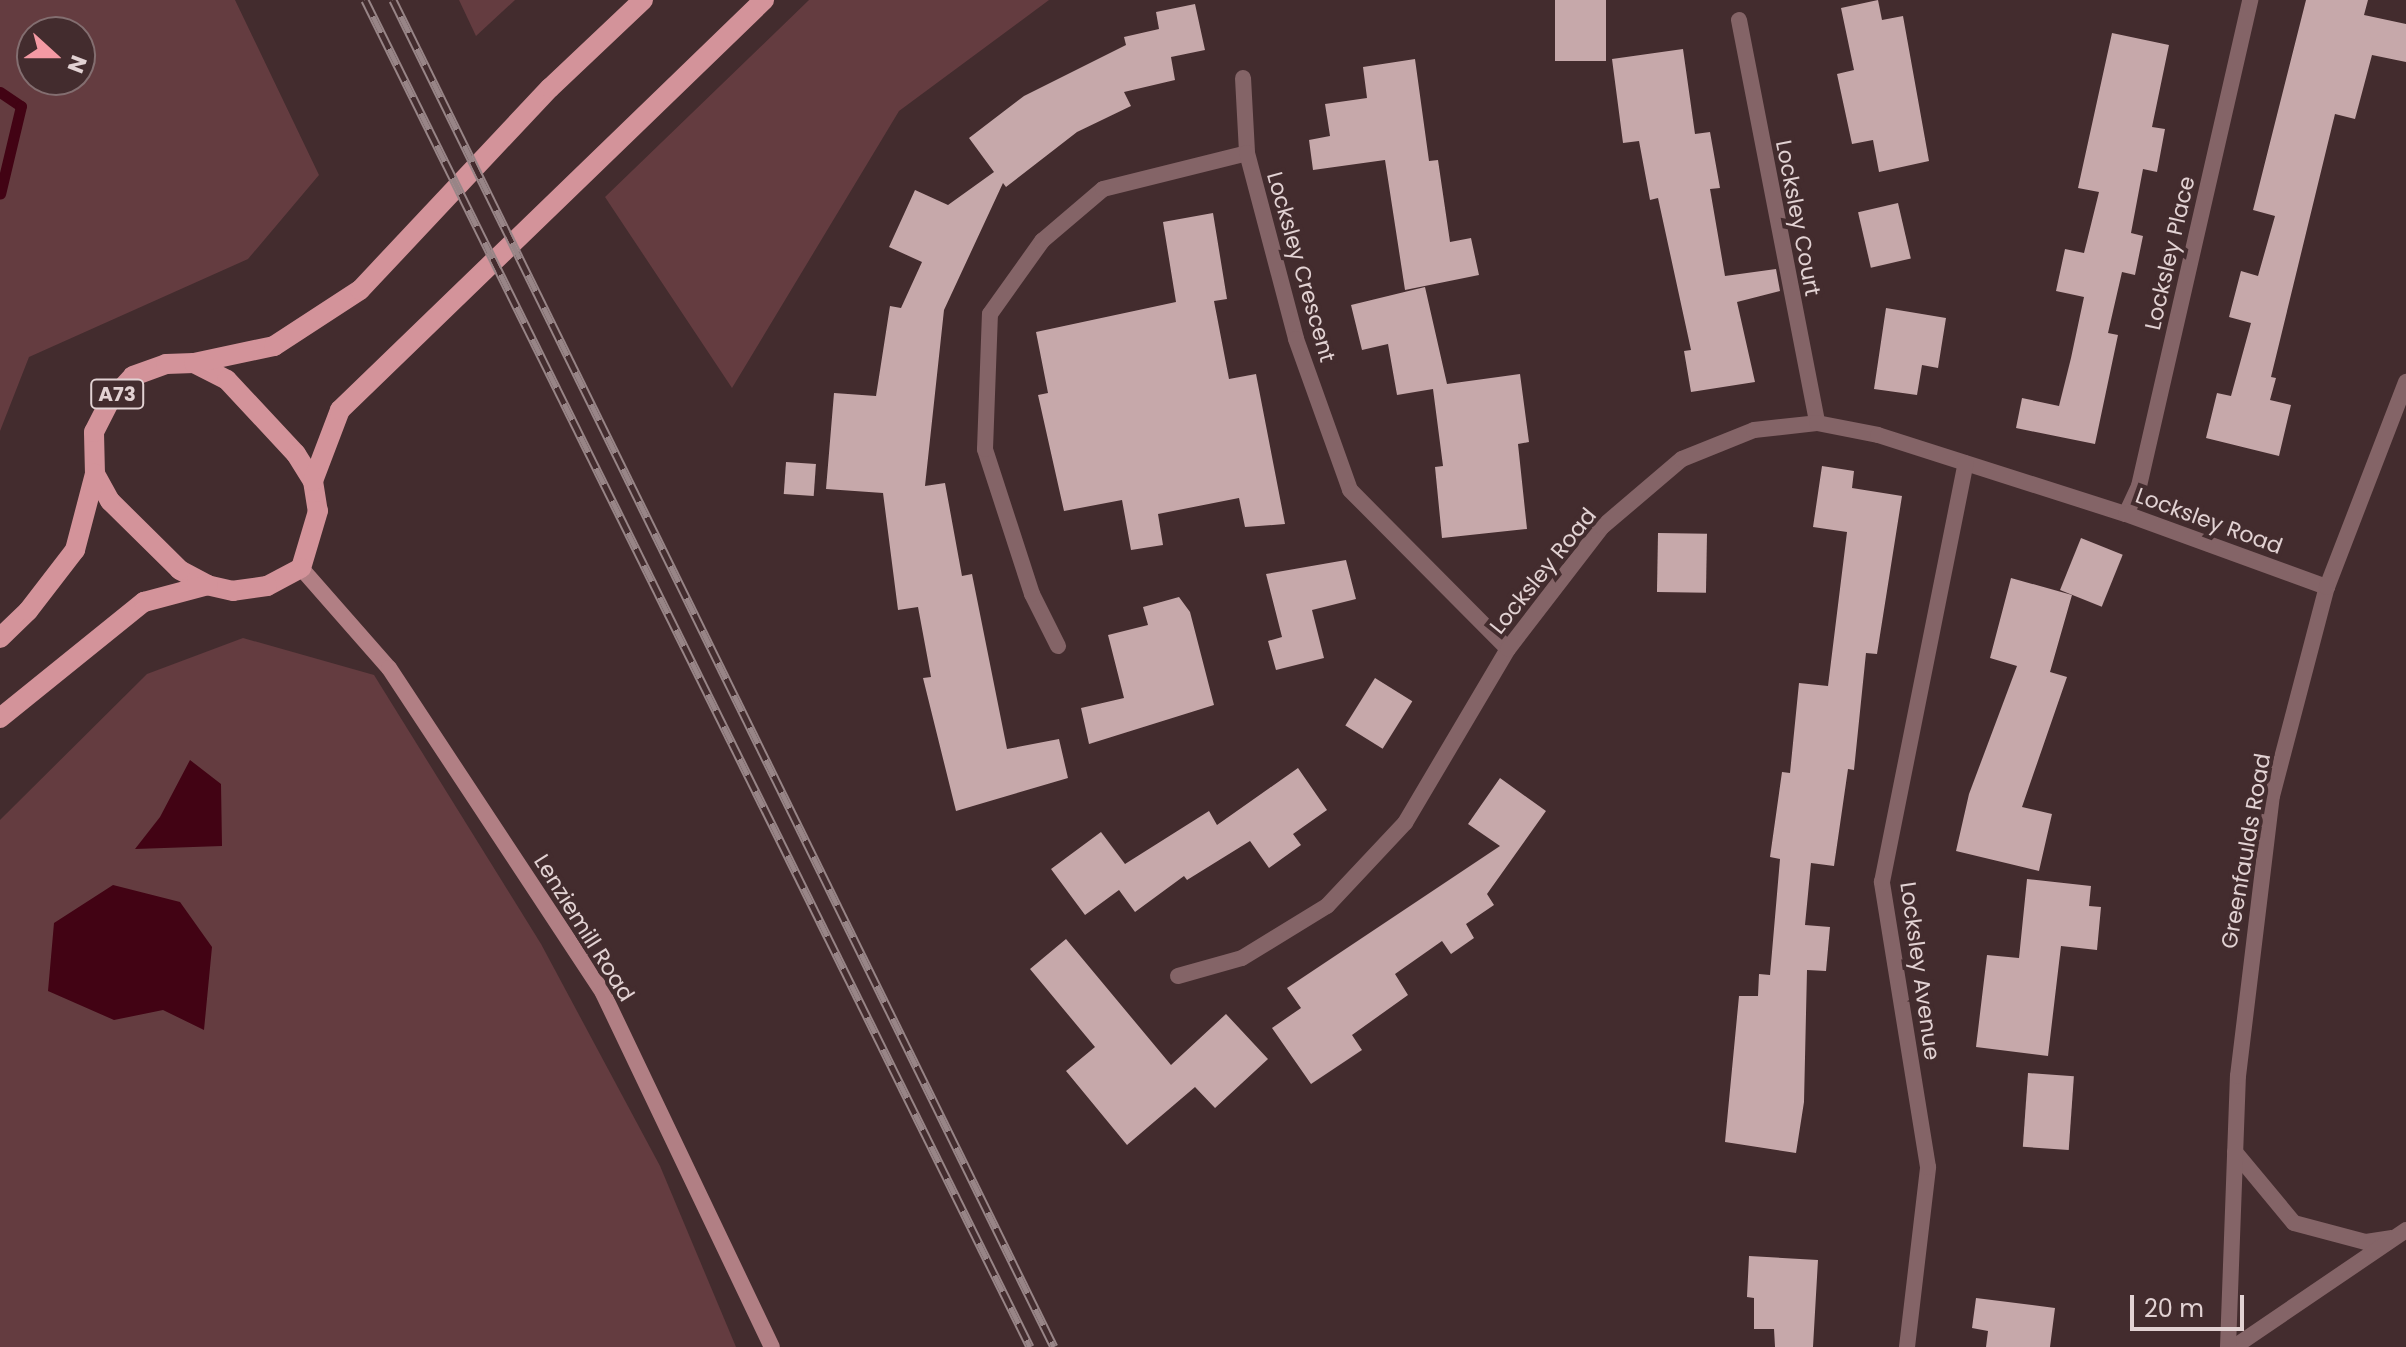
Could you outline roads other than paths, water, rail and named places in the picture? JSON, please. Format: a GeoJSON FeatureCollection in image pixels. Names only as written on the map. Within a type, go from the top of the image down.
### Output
{"type":"FeatureCollection","features":[{"type":"Feature","properties":{"kind":"main road","name":"A73"},"geometry":{"type":"LineString","coordinates":[[0,638],[28,611],[75,550],[95,474],[94,432],[109,402],[133,376],[166,364],[194,363],[274,346],[360,290],[550,88],[643,0]]}},
{"type":"Feature","properties":{"kind":"main road"},"geometry":{"type":"LineString","coordinates":[[313,481],[340,410],[764,0]]}},
{"type":"Feature","properties":{"kind":"main road"},"geometry":{"type":"LineString","coordinates":[[95,474],[110,501],[180,570],[208,585],[233,591],[267,586],[301,568],[318,511],[313,481],[296,454],[227,380],[194,363]]}},
{"type":"Feature","properties":{"kind":"main road","name":"Lenziemill Road"},"geometry":{"type":"LineString","coordinates":[[301,568],[389,668],[603,993],[772,1347]]}},
{"type":"Feature","properties":{"kind":"main road"},"geometry":{"type":"LineString","coordinates":[[0,718],[144,602],[208,585]]}},
{"type":"Feature","properties":{"kind":"street","name":"Locksley Place"},"geometry":{"type":"LineString","coordinates":[[2126,514],[2139,486],[2250,0]]}},
{"type":"Feature","properties":{"kind":"street","name":"Locksley Court"},"geometry":{"type":"LineString","coordinates":[[1739,20],[1817,423]]}},
{"type":"Feature","properties":{"kind":"street"},"geometry":{"type":"LineString","coordinates":[[1243,78],[1247,153]]}},
{"type":"Feature","properties":{"kind":"street","name":"Locksley Crescent"},"geometry":{"type":"LineString","coordinates":[[1058,646],[1032,594],[985,449],[990,314],[1042,241],[1103,189],[1247,153],[1296,339],[1350,490],[1508,649]]}},
{"type":"Feature","properties":{"kind":"street","name":"Greenfaulds Road"},"geometry":{"type":"LineString","coordinates":[[2228,1347],[2235,1152],[2252,937],[2272,796],[2327,587],[2406,382]]}},
{"type":"Feature","properties":{"kind":"street","name":"Locksley Road"},"geometry":{"type":"LineString","coordinates":[[1178,976],[1242,958],[1327,906],[1405,823],[1508,649],[1602,527],[1682,459],[1754,430],[1817,423],[1878,435],[2126,514],[2327,587]]}},
{"type":"Feature","properties":{"kind":"street","name":"Locksley Avenue"},"geometry":{"type":"LineString","coordinates":[[1907,1347],[1928,1167],[1882,882],[1966,463]]}},
{"type":"Feature","properties":{"kind":"street"},"geometry":{"type":"LineString","coordinates":[[2235,1152],[2294,1223],[2366,1242],[2402,1234]]}},
{"type":"Feature","properties":{"kind":"street"},"geometry":{"type":"LineString","coordinates":[[2234,1347],[2402,1234]]}},
{"type":"Feature","properties":{"kind":"waterway"},"geometry":{"type":"LineString","coordinates":[[0,92],[21,106],[0,194]]}},
{"type":"Feature","properties":{"kind":"railway"},"geometry":{"type":"LineString","coordinates":[[365,0],[1030,1347]]}},
{"type":"Feature","properties":{"kind":"railway"},"geometry":{"type":"LineString","coordinates":[[393,0],[1054,1347]]}}]}
